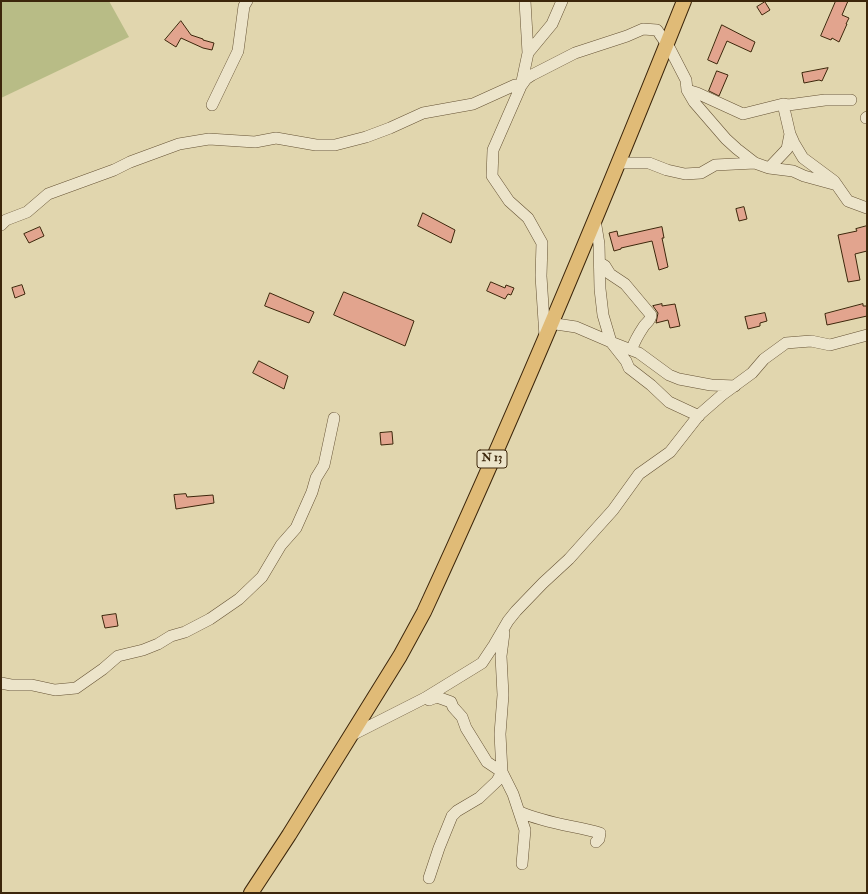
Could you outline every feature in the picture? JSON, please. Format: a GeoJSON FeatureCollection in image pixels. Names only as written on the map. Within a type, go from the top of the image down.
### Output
{"type":"FeatureCollection","features":[{"type":"Feature","properties":{"kind":"main road","name":"N 13"},"geometry":{"type":"LineString","coordinates":[[251,893],[289,835],[400,656],[424,612],[595,220],[684,1]]}},
{"type":"Feature","properties":{"kind":"street"},"geometry":{"type":"LineString","coordinates":[[212,105],[238,51],[244,6],[247,1]]}},
{"type":"Feature","properties":{"kind":"street"},"geometry":{"type":"LineString","coordinates":[[525,1],[528,54],[521,86],[493,150],[492,176],[509,201],[528,218],[542,244],[541,276],[545,337]]}},
{"type":"Feature","properties":{"kind":"street"},"geometry":{"type":"LineString","coordinates":[[528,54],[552,24],[562,1]]}},
{"type":"Feature","properties":{"kind":"street"},"geometry":{"type":"LineString","coordinates":[[521,86],[526,79],[532,75],[575,53],[627,36],[643,29],[657,30],[670,49],[686,80],[687,90],[694,102],[726,139],[755,163],[769,168],[793,171],[837,186]]}},
{"type":"Feature","properties":{"kind":"street"},"geometry":{"type":"LineString","coordinates":[[1,225],[6,220],[27,212],[48,194],[179,144],[209,139],[255,142],[276,138],[316,146],[334,145],[366,137],[423,113],[473,104],[515,85],[521,86]]}},
{"type":"Feature","properties":{"kind":"street"},"geometry":{"type":"LineString","coordinates":[[687,90],[743,114],[783,104],[788,105],[825,100],[851,100]]}},
{"type":"Feature","properties":{"kind":"street"},"geometry":{"type":"LineString","coordinates":[[783,104],[790,134],[804,158],[837,186],[848,201],[867,208]]}},
{"type":"Feature","properties":{"kind":"street"},"geometry":{"type":"LineString","coordinates":[[769,168],[787,149],[790,134]]}},
{"type":"Feature","properties":{"kind":"street"},"geometry":{"type":"LineString","coordinates":[[619,162],[649,164],[685,174],[701,173],[715,165],[755,163]]}},
{"type":"Feature","properties":{"kind":"street"},"geometry":{"type":"LineString","coordinates":[[595,220],[599,244],[600,290],[603,315],[611,342],[626,361],[629,368],[651,384],[669,402],[699,416]]}},
{"type":"Feature","properties":{"kind":"street"},"geometry":{"type":"LineString","coordinates":[[600,263],[610,274],[624,284],[651,315],[651,318],[643,327],[633,344],[632,349]]}},
{"type":"Feature","properties":{"kind":"street"},"geometry":{"type":"LineString","coordinates":[[552,321],[556,324],[576,327],[632,349],[674,377],[710,385],[735,386]]}},
{"type":"Feature","properties":{"kind":"street"},"geometry":{"type":"LineString","coordinates":[[350,736],[425,698],[482,663],[508,621],[543,583],[569,559],[596,530],[613,510],[639,474],[670,452],[699,416],[722,395],[752,373],[764,359],[786,343],[811,341],[830,345],[867,335]]}},
{"type":"Feature","properties":{"kind":"street"},"geometry":{"type":"LineString","coordinates":[[1,683],[11,685],[32,685],[54,690],[76,688],[103,669],[118,656],[143,650],[158,644],[171,636],[185,632],[210,619],[239,599],[262,577],[281,545],[296,528],[312,492],[316,478],[324,465],[334,418]]}},
{"type":"Feature","properties":{"kind":"street"},"geometry":{"type":"LineString","coordinates":[[508,621],[503,636],[501,656],[503,695],[500,734],[502,772],[520,812],[525,830],[522,864]]}},
{"type":"Feature","properties":{"kind":"street"},"geometry":{"type":"LineString","coordinates":[[425,698],[429,700],[437,698],[452,702],[453,707],[462,718],[466,728],[487,762],[502,772]]}},
{"type":"Feature","properties":{"kind":"street"},"geometry":{"type":"LineString","coordinates":[[429,878],[452,816],[479,798],[497,781],[502,772]]}},
{"type":"Feature","properties":{"kind":"street"},"geometry":{"type":"LineString","coordinates":[[520,812],[539,819],[600,833],[599,839],[596,842]]}},
{"type":"Feature","properties":{"kind":"green space"},"geometry":{"type":"Polygon","coordinates":[[[1,1],[109,1],[129,37],[1,98],[1,1]]]}},
{"type":"Feature","properties":{"kind":"building"},"geometry":{"type":"Polygon","coordinates":[[[836,1],[848,1],[842,15],[849,18],[839,42],[832,38],[831,40],[821,36],[836,1]]]}},
{"type":"Feature","properties":{"kind":"building"},"geometry":{"type":"Polygon","coordinates":[[[765,2],[770,10],[762,15],[757,7],[765,2]]]}},
{"type":"Feature","properties":{"kind":"building"},"geometry":{"type":"Polygon","coordinates":[[[181,21],[191,35],[214,43],[212,50],[203,48],[181,38],[176,47],[165,40],[181,21]]]}},
{"type":"Feature","properties":{"kind":"building"},"geometry":{"type":"Polygon","coordinates":[[[722,25],[755,42],[751,52],[727,41],[717,64],[708,60],[722,25]]]}},
{"type":"Feature","properties":{"kind":"building"},"geometry":{"type":"Polygon","coordinates":[[[828,68],[822,81],[819,80],[804,83],[802,73],[828,68]]]}},
{"type":"Feature","properties":{"kind":"building"},"geometry":{"type":"Polygon","coordinates":[[[717,71],[728,75],[719,96],[709,91],[717,71]]]}},
{"type":"Feature","properties":{"kind":"building"},"geometry":{"type":"Polygon","coordinates":[[[744,207],[747,219],[739,221],[736,209],[744,207]]]}},
{"type":"Feature","properties":{"kind":"building"},"geometry":{"type":"Polygon","coordinates":[[[423,213],[455,230],[451,243],[418,226],[423,213]]]}},
{"type":"Feature","properties":{"kind":"building"},"geometry":{"type":"Polygon","coordinates":[[[867,226],[867,251],[855,254],[860,280],[848,282],[838,235],[857,231],[856,229],[867,226]]]}},
{"type":"Feature","properties":{"kind":"building"},"geometry":{"type":"Polygon","coordinates":[[[40,227],[44,236],[29,243],[24,234],[40,227]]]}},
{"type":"Feature","properties":{"kind":"building"},"geometry":{"type":"Polygon","coordinates":[[[662,227],[664,238],[662,238],[668,267],[659,270],[652,241],[614,251],[609,233],[617,231],[618,236],[662,227]]]}},
{"type":"Feature","properties":{"kind":"building"},"geometry":{"type":"Polygon","coordinates":[[[491,282],[505,288],[506,285],[514,288],[511,295],[508,294],[505,299],[487,291],[491,282]]]}},
{"type":"Feature","properties":{"kind":"building"},"geometry":{"type":"Polygon","coordinates":[[[22,285],[25,294],[15,298],[12,288],[22,285]]]}},
{"type":"Feature","properties":{"kind":"building"},"geometry":{"type":"Polygon","coordinates":[[[344,292],[414,321],[405,346],[334,315],[344,292]]]}},
{"type":"Feature","properties":{"kind":"building"},"geometry":{"type":"Polygon","coordinates":[[[270,293],[314,312],[309,323],[265,306],[270,293]]]}},
{"type":"Feature","properties":{"kind":"building"},"geometry":{"type":"Polygon","coordinates":[[[662,304],[662,306],[675,304],[680,326],[670,328],[668,320],[656,323],[658,313],[653,306],[662,304]]]}},
{"type":"Feature","properties":{"kind":"building"},"geometry":{"type":"Polygon","coordinates":[[[863,304],[863,306],[867,306],[867,316],[827,325],[825,314],[863,304]]]}},
{"type":"Feature","properties":{"kind":"building"},"geometry":{"type":"Polygon","coordinates":[[[765,313],[767,321],[760,323],[760,326],[748,329],[745,317],[765,313]]]}},
{"type":"Feature","properties":{"kind":"building"},"geometry":{"type":"Polygon","coordinates":[[[259,361],[288,376],[284,389],[253,373],[259,361]]]}},
{"type":"Feature","properties":{"kind":"building"},"geometry":{"type":"Polygon","coordinates":[[[392,432],[393,444],[381,445],[380,433],[392,432]]]}},
{"type":"Feature","properties":{"kind":"building"},"geometry":{"type":"Polygon","coordinates":[[[186,494],[187,497],[213,495],[214,503],[176,509],[174,495],[186,494]]]}},
{"type":"Feature","properties":{"kind":"building"},"geometry":{"type":"Polygon","coordinates":[[[116,614],[118,626],[105,628],[102,616],[116,614]]]}}]}
